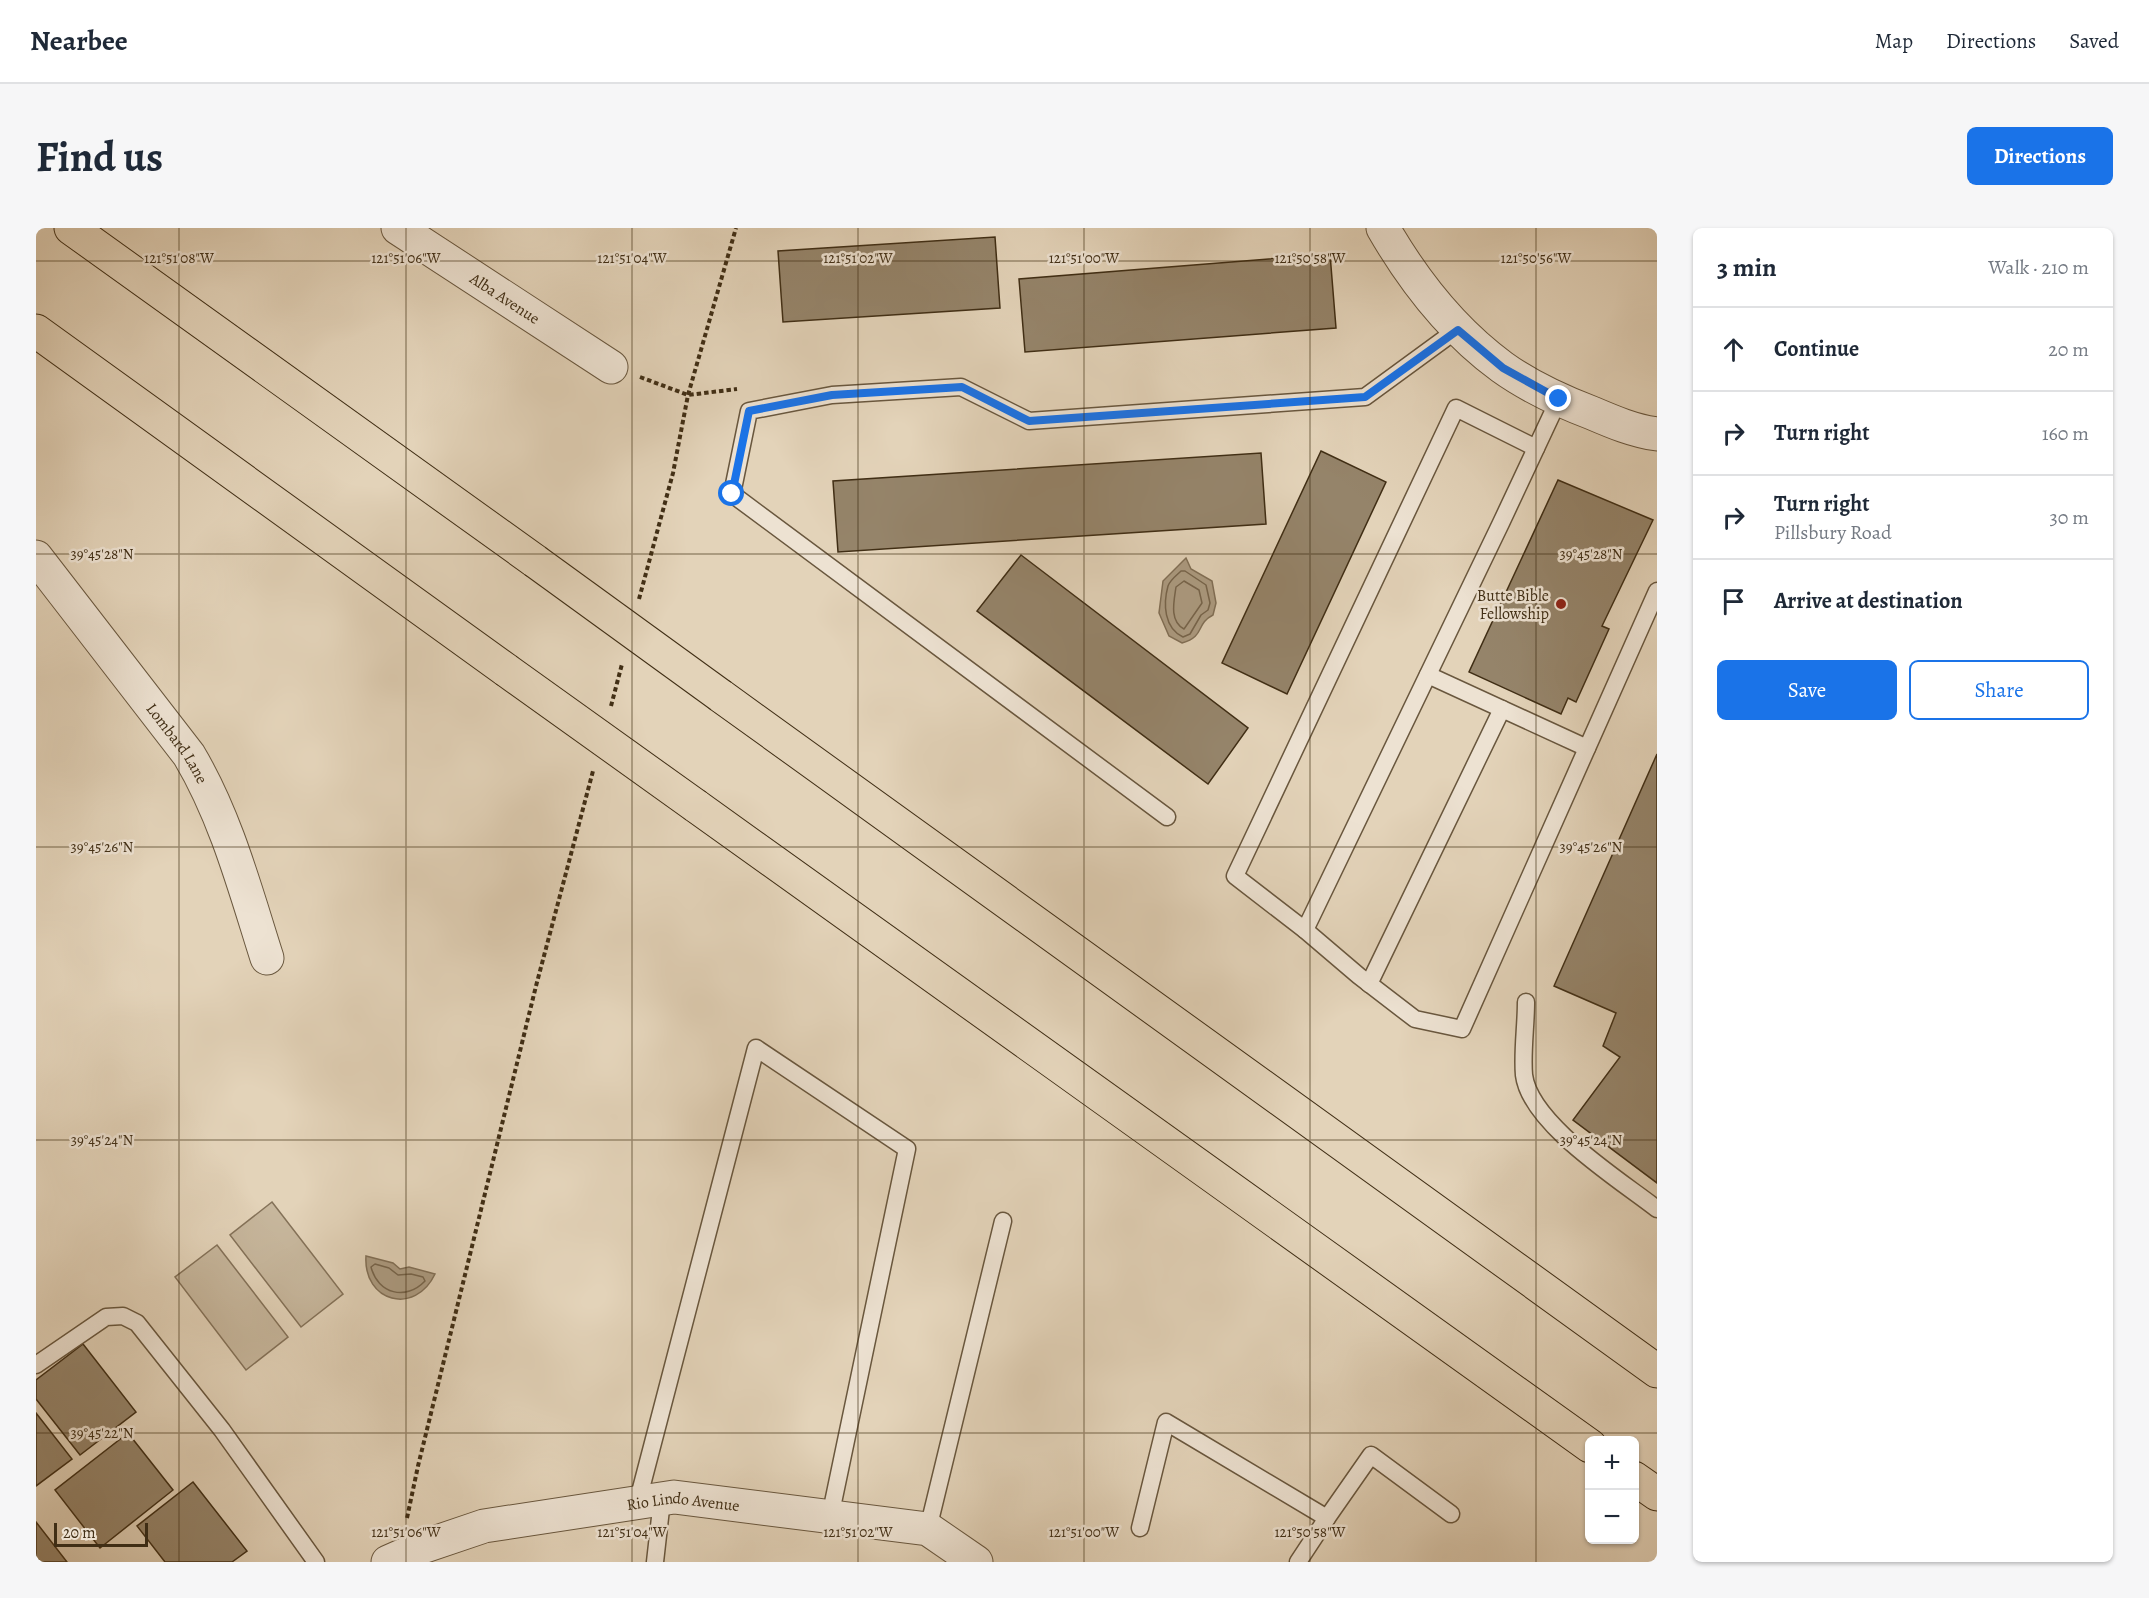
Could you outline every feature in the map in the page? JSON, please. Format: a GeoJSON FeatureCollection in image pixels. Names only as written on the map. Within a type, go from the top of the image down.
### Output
{"type":"FeatureCollection","features":[{"type":"Feature","properties":{"kind":"highway"},"geometry":{"type":"LineString","coordinates":[[71,228],[1657,1371]]}},
{"type":"Feature","properties":{"kind":"highway"},"geometry":{"type":"LineString","coordinates":[[107,228],[192,316]]}},
{"type":"Feature","properties":{"kind":"highway"},"geometry":{"type":"LineString","coordinates":[[36,331],[1585,1442]]}},
{"type":"Feature","properties":{"kind":"highway"},"geometry":{"type":"LineString","coordinates":[[1639,1481],[1657,1494]]}},
{"type":"Feature","properties":{"kind":"street","name":"Alba Avenue"},"geometry":{"type":"LineString","coordinates":[[398,228],[611,367]]}},
{"type":"Feature","properties":{"kind":"street"},"geometry":{"type":"LineString","coordinates":[[1383,228],[1398,254],[1458,330],[1503,368],[1559,399],[1638,431],[1657,434]]}},
{"type":"Feature","properties":{"kind":"street","name":"Lombard Lane"},"geometry":{"type":"LineString","coordinates":[[36,556],[189,755],[202,776],[225,830],[267,958]]}},
{"type":"Feature","properties":{"kind":"street","name":"Rio Lindo Avenue"},"geometry":{"type":"LineString","coordinates":[[394,1559],[484,1526],[674,1497],[928,1529],[976,1562]]}},
{"type":"Feature","properties":{"kind":"lane"},"geometry":{"type":"LineString","coordinates":[[1167,817],[732,494],[749,411],[832,395],[962,387],[1029,421],[1365,397],[1458,330]]}},
{"type":"Feature","properties":{"kind":"lane"},"geometry":{"type":"LineString","coordinates":[[1305,930],[1559,399]]}},
{"type":"Feature","properties":{"kind":"lane"},"geometry":{"type":"LineString","coordinates":[[1536,448],[1456,408],[1235,876],[1415,1019],[1462,1029],[1657,591]]}},
{"type":"Feature","properties":{"kind":"lane"},"geometry":{"type":"LineString","coordinates":[[1428,675],[1587,748]]}},
{"type":"Feature","properties":{"kind":"lane"},"geometry":{"type":"LineString","coordinates":[[1369,984],[1502,709]]}},
{"type":"Feature","properties":{"kind":"lane"},"geometry":{"type":"LineString","coordinates":[[1526,1002],[1524,1077],[1539,1111],[1563,1137],[1657,1209]]}},
{"type":"Feature","properties":{"kind":"lane"},"geometry":{"type":"LineString","coordinates":[[655,1562],[650,1502],[756,1048],[907,1149],[830,1517]]}},
{"type":"Feature","properties":{"kind":"lane"},"geometry":{"type":"LineString","coordinates":[[928,1529],[1003,1221]]}},
{"type":"Feature","properties":{"kind":"lane"},"geometry":{"type":"LineString","coordinates":[[36,1365],[106,1317],[123,1316],[137,1323],[222,1430],[316,1562]]}},
{"type":"Feature","properties":{"kind":"lane"},"geometry":{"type":"LineString","coordinates":[[1140,1528],[1166,1422],[1327,1518]]}},
{"type":"Feature","properties":{"kind":"lane"},"geometry":{"type":"LineString","coordinates":[[1298,1562],[1371,1455],[1451,1514]]}},
{"type":"Feature","properties":{"kind":"path"},"geometry":{"type":"LineString","coordinates":[[636,610],[673,473],[688,395],[736,228]]}},
{"type":"Feature","properties":{"kind":"path"},"geometry":{"type":"LineString","coordinates":[[611,367],[688,395],[746,387]]}},
{"type":"Feature","properties":{"kind":"path"},"geometry":{"type":"LineString","coordinates":[[609,713],[624,656]]}},
{"type":"Feature","properties":{"kind":"path"},"geometry":{"type":"LineString","coordinates":[[394,1559],[533,998],[594,770]]}},
{"type":"Feature","properties":{"kind":"shaded area"},"geometry":{"type":"Polygon","coordinates":[[[272,1202],[343,1294],[301,1327],[230,1235],[272,1202]]]}},
{"type":"Feature","properties":{"kind":"shaded area"},"geometry":{"type":"Polygon","coordinates":[[[217,1245],[288,1337],[246,1370],[175,1277],[217,1245]]]}},
{"type":"Feature","properties":{"kind":"water"},"geometry":{"type":"Polygon","coordinates":[[[1186,558],[1191,569],[1212,581],[1216,603],[1213,615],[1207,618],[1198,633],[1182,643],[1169,636],[1159,613],[1163,581],[1186,558]]]}},
{"type":"Feature","properties":{"kind":"water"},"geometry":{"type":"Polygon","coordinates":[[[366,1256],[393,1263],[400,1269],[409,1267],[435,1274],[426,1287],[415,1295],[404,1299],[392,1298],[381,1293],[373,1284],[367,1272],[366,1256]]]}},
{"type":"Feature","properties":{"kind":"building"},"geometry":{"type":"Polygon","coordinates":[[[995,237],[1000,308],[783,322],[778,251],[995,237]]]}},
{"type":"Feature","properties":{"kind":"building"},"geometry":{"type":"Polygon","coordinates":[[[1330,254],[1336,328],[1025,352],[1019,279],[1330,254]]]}},
{"type":"Feature","properties":{"kind":"building"},"geometry":{"type":"Polygon","coordinates":[[[1321,451],[1386,482],[1287,694],[1222,663],[1321,451]]]}},
{"type":"Feature","properties":{"kind":"building"},"geometry":{"type":"Polygon","coordinates":[[[1261,453],[1266,524],[838,552],[833,481],[1261,453]]]}},
{"type":"Feature","properties":{"kind":"building"},"geometry":{"type":"Polygon","coordinates":[[[1558,480],[1653,520],[1602,626],[1609,629],[1576,702],[1568,698],[1561,714],[1469,672],[1558,480]]]}},
{"type":"Feature","properties":{"kind":"building"},"geometry":{"type":"Polygon","coordinates":[[[1021,555],[1248,728],[1208,784],[977,611],[1021,555]]]}},
{"type":"Feature","properties":{"kind":"building"},"geometry":{"type":"Polygon","coordinates":[[[1657,754],[1657,1183],[1573,1120],[1620,1057],[1603,1046],[1616,1013],[1554,986],[1657,754]]]}},
{"type":"Feature","properties":{"kind":"building"},"geometry":{"type":"Polygon","coordinates":[[[83,1344],[136,1412],[80,1455],[36,1399],[36,1380],[83,1344]]]}},
{"type":"Feature","properties":{"kind":"building"},"geometry":{"type":"Polygon","coordinates":[[[36,1413],[72,1459],[36,1486],[36,1413]]]}},
{"type":"Feature","properties":{"kind":"building"},"geometry":{"type":"Polygon","coordinates":[[[128,1433],[173,1490],[100,1548],[55,1490],[128,1433]]]}},
{"type":"Feature","properties":{"kind":"building"},"geometry":{"type":"Polygon","coordinates":[[[193,1482],[247,1551],[232,1562],[165,1562],[137,1526],[193,1482]]]}},
{"type":"Feature","properties":{"kind":"building"},"geometry":{"type":"Polygon","coordinates":[[[36,1522],[67,1562],[36,1562],[36,1522]]]}},
{"type":"Feature","properties":{"kind":"place","name":"Butte Bible Fellowship"},"geometry":{"type":"Point","coordinates":[1561,604]}},
{"type":"Feature","properties":{"kind":"route"},"geometry":{"type":"LineString","coordinates":[[732,494],[749,411],[832,395],[962,387],[1029,421],[1365,397],[1458,330],[1503,368],[1559,399]]}}]}
